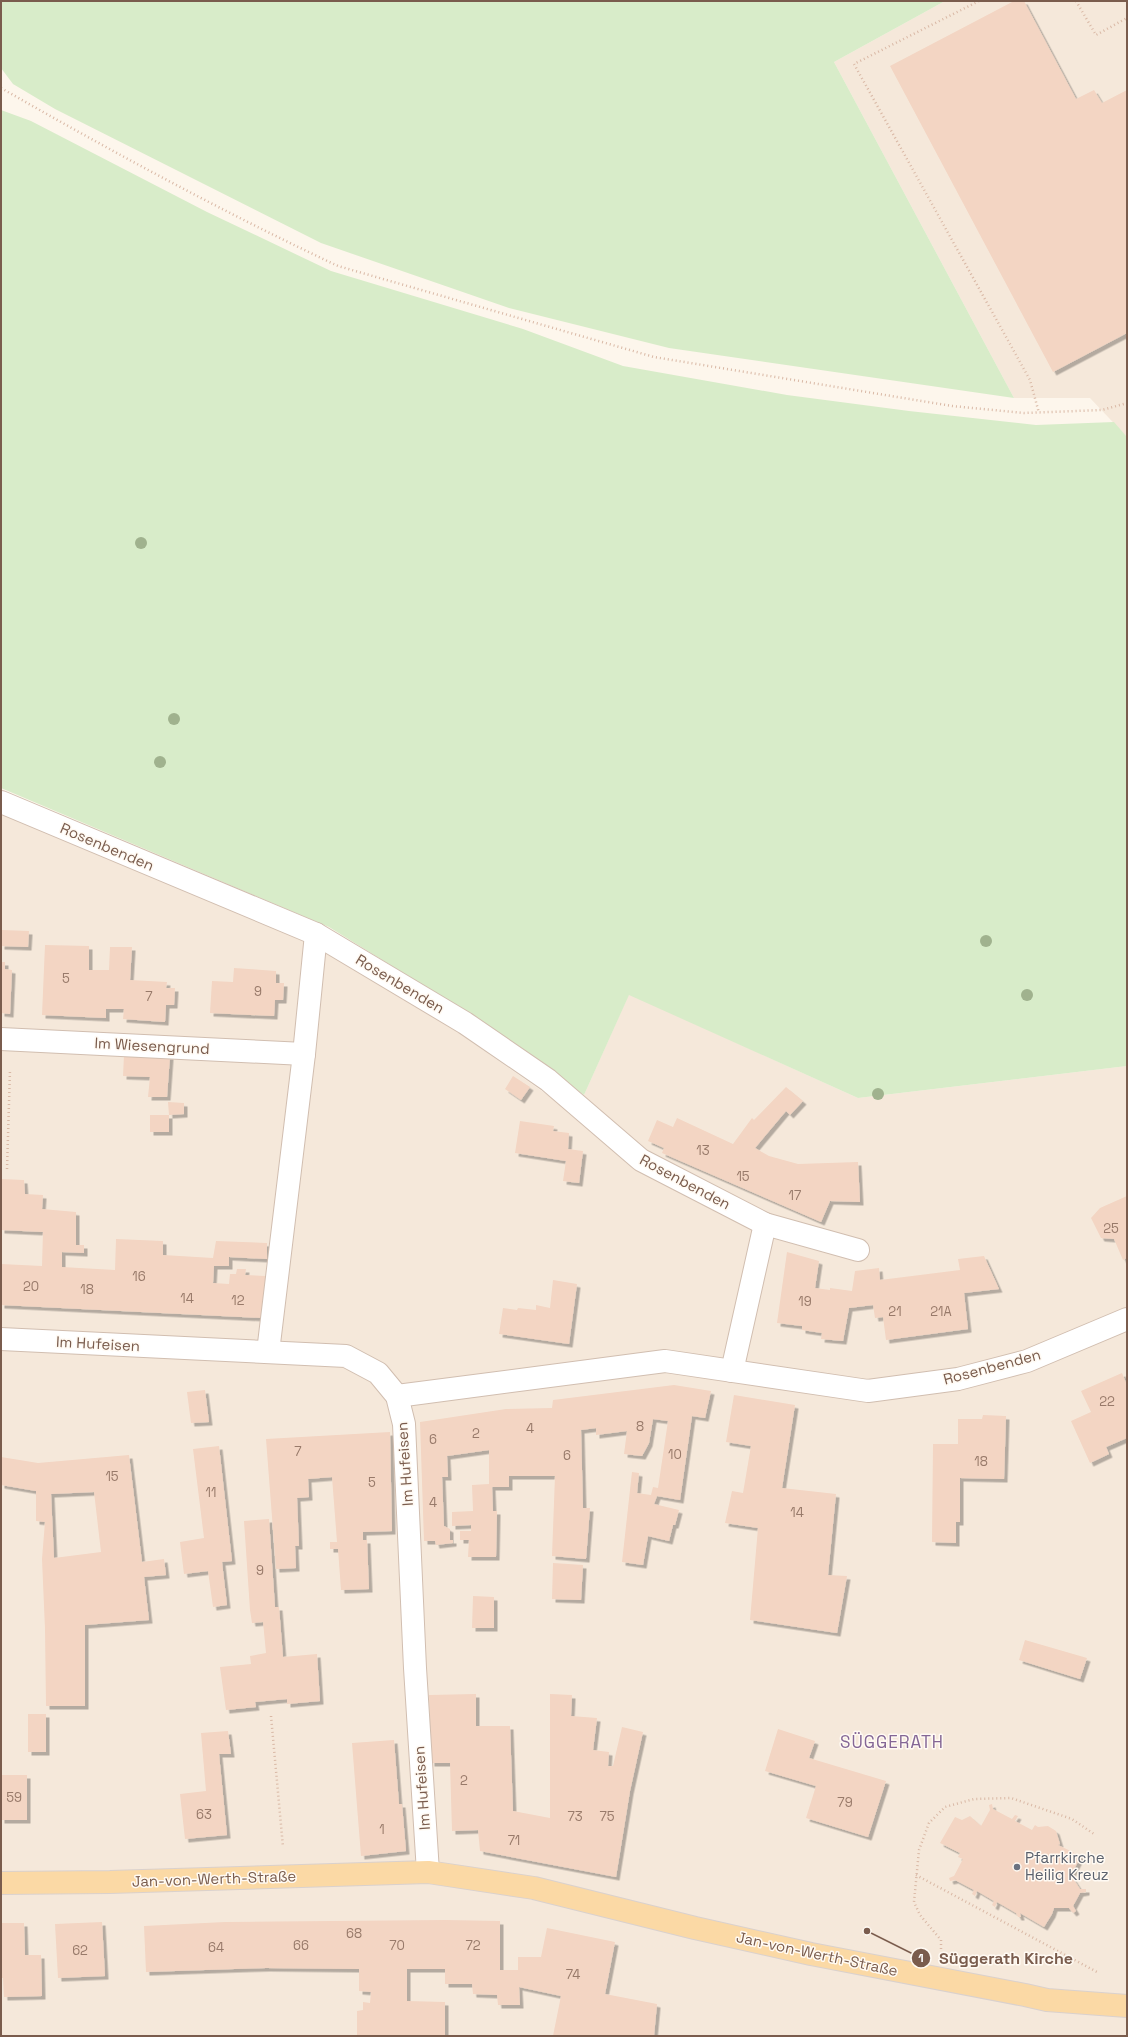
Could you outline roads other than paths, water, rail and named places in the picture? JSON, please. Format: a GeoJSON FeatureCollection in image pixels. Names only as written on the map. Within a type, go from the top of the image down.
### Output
{"type":"FeatureCollection","features":[{"type":"Feature","properties":{"kind":"main road","name":"Jan-von-Werth-Straße"},"geometry":{"type":"LineString","coordinates":[[1,1883],[110,1882],[428,1872],[534,1888],[695,1928],[810,1954],[1047,2000],[1127,2006]]}},
{"type":"Feature","properties":{"kind":"street","name":"Rosenbenden"},"geometry":{"type":"LineString","coordinates":[[1,802],[316,934],[478,1032],[548,1080],[641,1160],[765,1224],[858,1250]]}},
{"type":"Feature","properties":{"kind":"street"},"geometry":{"type":"LineString","coordinates":[[268,1352],[304,1054],[316,934]]}},
{"type":"Feature","properties":{"kind":"street","name":"Im Wiesengrund"},"geometry":{"type":"LineString","coordinates":[[6,1039],[304,1054]]}},
{"type":"Feature","properties":{"kind":"street"},"geometry":{"type":"LineString","coordinates":[[732,1370],[765,1224]]}},
{"type":"Feature","properties":{"kind":"street","name":"Rosenbenden"},"geometry":{"type":"LineString","coordinates":[[396,1396],[665,1361],[868,1391],[958,1380],[1027,1361],[1127,1319]]}},
{"type":"Feature","properties":{"kind":"street","name":"Im Hufeisen"},"geometry":{"type":"LineString","coordinates":[[1,1339],[346,1356],[378,1373],[396,1396],[404,1424],[414,1668],[428,1872]]}},
{"type":"Feature","properties":{"kind":"place","name":"Pfarrkirche Heilig Kreuz"},"geometry":{"type":"Point","coordinates":[1017,1867]}},
{"type":"Feature","properties":{"kind":"place","name":"Süggerath Kirche"},"geometry":{"type":"Point","coordinates":[867,1931]}},
{"type":"Feature","properties":{"kind":"district","name":"SÜGGERATH"},"geometry":{"type":"Point","coordinates":[892,1742]}}]}
